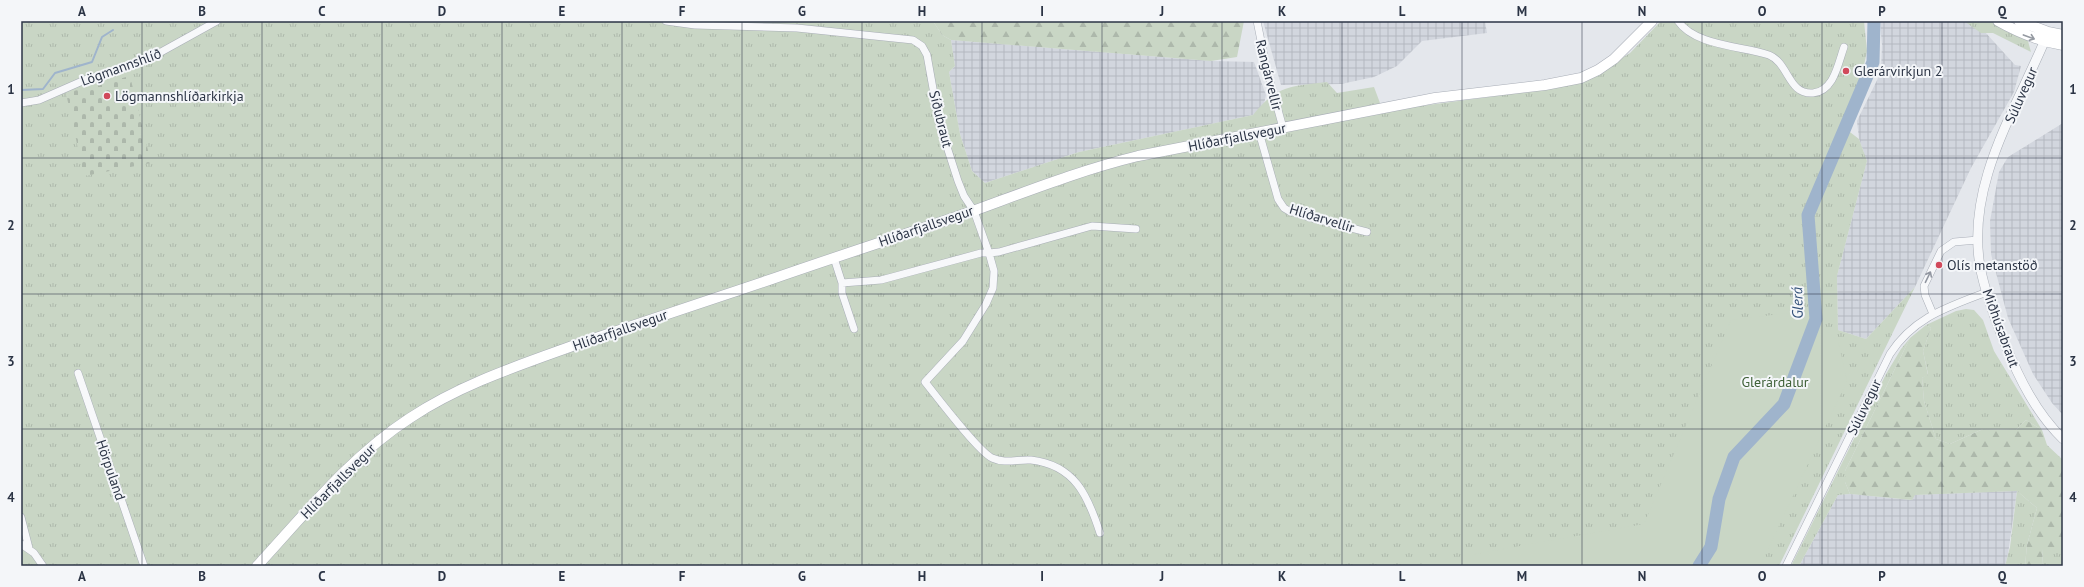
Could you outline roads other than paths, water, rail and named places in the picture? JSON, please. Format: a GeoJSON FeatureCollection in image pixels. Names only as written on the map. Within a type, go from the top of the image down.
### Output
{"type":"FeatureCollection","features":[{"type":"Feature","properties":{"kind":"main road","name":"Hlíðarfjallsvegur"},"geometry":{"type":"LineString","coordinates":[[257,566],[353,462],[408,419],[451,394],[532,360],[974,211],[1062,177],[1108,163],[1435,98],[1545,85],[1581,78],[1614,60],[1652,21]]}},
{"type":"Feature","properties":{"kind":"main road"},"geometry":{"type":"LineString","coordinates":[[1998,21],[2017,32],[2046,37],[2063,36]]}},
{"type":"Feature","properties":{"kind":"main road"},"geometry":{"type":"LineString","coordinates":[[2019,21],[2063,45]]}},
{"type":"Feature","properties":{"kind":"street","name":"Lögmannshlíð"},"geometry":{"type":"LineString","coordinates":[[21,103],[39,100],[87,79],[152,57],[216,21]]}},
{"type":"Feature","properties":{"kind":"street","name":"Síðubraut"},"geometry":{"type":"LineString","coordinates":[[666,21],[695,25],[797,28],[903,37],[918,42],[927,55],[940,122],[958,181],[964,196],[974,211],[994,271],[993,288],[986,304],[963,341],[925,382],[987,455],[1003,461],[1032,460],[1046,463],[1070,477],[1088,499],[1100,533]]}},
{"type":"Feature","properties":{"kind":"street","name":"Rangárvellir"},"geometry":{"type":"LineString","coordinates":[[1257,21],[1266,66],[1282,128]]}},
{"type":"Feature","properties":{"kind":"street"},"geometry":{"type":"LineString","coordinates":[[1678,21],[1684,28],[1692,33],[1725,45],[1775,58],[1783,65],[1795,86],[1808,92],[1822,90],[1830,84],[1844,47]]}},
{"type":"Feature","properties":{"kind":"street","name":"Súluvegur"},"geometry":{"type":"LineString","coordinates":[[1993,156],[2046,37]]}},
{"type":"Feature","properties":{"kind":"street","name":"Hlíðarvellir"},"geometry":{"type":"LineString","coordinates":[[1259,132],[1278,199],[1284,208],[1308,217],[1367,232]]}},
{"type":"Feature","properties":{"kind":"street","name":"Miðhúsabraut"},"geometry":{"type":"LineString","coordinates":[[1993,156],[1985,180],[1980,212],[1978,240],[1980,266],[1998,327],[2017,374],[2036,406],[2063,439]]}},
{"type":"Feature","properties":{"kind":"street"},"geometry":{"type":"LineString","coordinates":[[842,283],[881,280],[981,253],[999,252],[1092,226],[1136,229]]}},
{"type":"Feature","properties":{"kind":"street"},"geometry":{"type":"LineString","coordinates":[[1933,314],[1925,295],[1924,286],[1941,250],[1954,242],[1978,240]]}},
{"type":"Feature","properties":{"kind":"street"},"geometry":{"type":"LineString","coordinates":[[834,258],[842,283],[842,293],[854,330]]}},
{"type":"Feature","properties":{"kind":"street","name":"Súluvegur"},"geometry":{"type":"LineString","coordinates":[[1787,565],[1890,354],[1899,340],[1912,327],[1933,314],[1987,292]]}},
{"type":"Feature","properties":{"kind":"street","name":"Hörpuland"},"geometry":{"type":"LineString","coordinates":[[78,373],[144,566]]}},
{"type":"Feature","properties":{"kind":"street"},"geometry":{"type":"LineString","coordinates":[[21,517],[29,548],[43,566]]}},
{"type":"Feature","properties":{"kind":"street"},"geometry":{"type":"LineString","coordinates":[[21,544],[29,548]]}},
{"type":"Feature","properties":{"kind":"waterway","name":"Glerá"},"geometry":{"type":"LineString","coordinates":[[1699,566],[1711,547],[1719,499],[1734,457],[1784,404],[1816,319],[1808,215],[1873,62],[1874,21]]}},
{"type":"Feature","properties":{"kind":"waterway"},"geometry":{"type":"LineString","coordinates":[[21,90],[43,89],[55,73],[92,62],[102,37],[113,30]]}},
{"type":"Feature","properties":{"kind":"place","name":"Glerárvirkjun 2"},"geometry":{"type":"Point","coordinates":[1846,71]}},
{"type":"Feature","properties":{"kind":"place","name":"Lögmannshlíðarkirkja"},"geometry":{"type":"Point","coordinates":[107,96]}},
{"type":"Feature","properties":{"kind":"place","name":"Olís metanstöð"},"geometry":{"type":"Point","coordinates":[1939,265]}},
{"type":"Feature","properties":{"kind":"park label","name":"Glerárdalur"},"geometry":{"type":"Point","coordinates":[1775,382]}}]}
